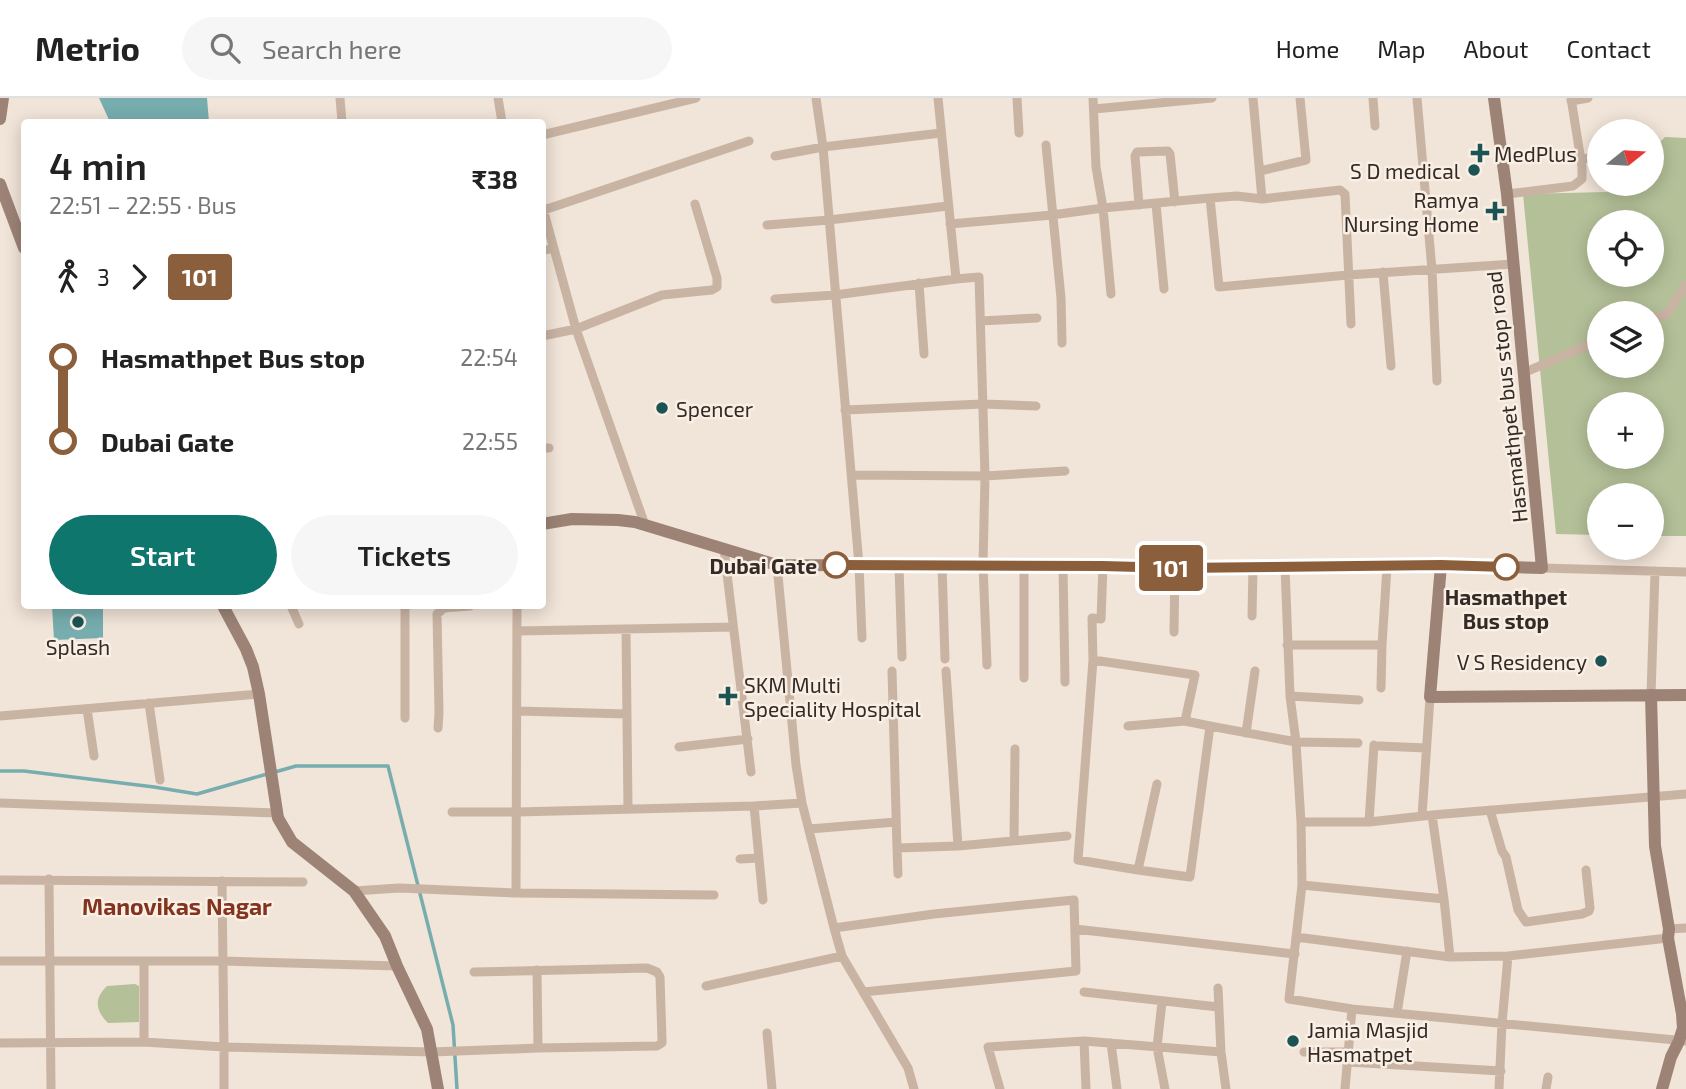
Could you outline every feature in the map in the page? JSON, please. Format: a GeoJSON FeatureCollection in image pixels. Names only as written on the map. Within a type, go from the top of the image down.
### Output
{"type":"FeatureCollection","features":[{"type":"Feature","properties":{"kind":"street"},"geometry":{"type":"LineString","coordinates":[[0,119],[2,98]]}},
{"type":"Feature","properties":{"kind":"street"},"geometry":{"type":"LineString","coordinates":[[340,98],[342,119]]}},
{"type":"Feature","properties":{"kind":"street"},"geometry":{"type":"LineString","coordinates":[[498,98],[502,119]]}},
{"type":"Feature","properties":{"kind":"street"},"geometry":{"type":"LineString","coordinates":[[546,134],[696,98]]}},
{"type":"Feature","properties":{"kind":"street"},"geometry":{"type":"LineString","coordinates":[[816,98],[823,147],[859,565],[862,638]]}},
{"type":"Feature","properties":{"kind":"street"},"geometry":{"type":"LineString","coordinates":[[938,98],[956,279]]}},
{"type":"Feature","properties":{"kind":"street"},"geometry":{"type":"LineString","coordinates":[[1017,98],[1019,133]]}},
{"type":"Feature","properties":{"kind":"street"},"geometry":{"type":"LineString","coordinates":[[1093,98],[1096,167],[1103,208],[1111,294]]}},
{"type":"Feature","properties":{"kind":"street"},"geometry":{"type":"LineString","coordinates":[[1094,109],[1212,98]]}},
{"type":"Feature","properties":{"kind":"street"},"geometry":{"type":"LineString","coordinates":[[1253,98],[1262,199]]}},
{"type":"Feature","properties":{"kind":"street"},"geometry":{"type":"LineString","coordinates":[[1260,171],[1306,160],[1300,98]]}},
{"type":"Feature","properties":{"kind":"street"},"geometry":{"type":"LineString","coordinates":[[1373,98],[1375,127]]}},
{"type":"Feature","properties":{"kind":"street"},"geometry":{"type":"LineString","coordinates":[[1417,98],[1432,270],[1437,381]]}},
{"type":"Feature","properties":{"kind":"street","name":"Hasmathpet bus stop road"},"geometry":{"type":"LineString","coordinates":[[1494,98],[1507,194],[1542,568]]}},
{"type":"Feature","properties":{"kind":"street"},"geometry":{"type":"LineString","coordinates":[[1507,194],[1573,186],[1582,179],[1571,100],[1588,98]]}},
{"type":"Feature","properties":{"kind":"street"},"geometry":{"type":"LineString","coordinates":[[775,156],[823,147],[941,133]]}},
{"type":"Feature","properties":{"kind":"street"},"geometry":{"type":"LineString","coordinates":[[546,206],[749,141]]}},
{"type":"Feature","properties":{"kind":"street"},"geometry":{"type":"LineString","coordinates":[[1046,145],[1061,298],[1062,343]]}},
{"type":"Feature","properties":{"kind":"street"},"geometry":{"type":"LineString","coordinates":[[1139,205],[1135,156],[1138,152],[1168,151],[1175,202]]}},
{"type":"Feature","properties":{"kind":"street"},"geometry":{"type":"LineString","coordinates":[[1580,159],[1587,158]]}},
{"type":"Feature","properties":{"kind":"street"},"geometry":{"type":"LineString","coordinates":[[0,184],[21,240]]}},
{"type":"Feature","properties":{"kind":"street"},"geometry":{"type":"LineString","coordinates":[[950,224],[1139,205],[1158,200],[1175,202],[1237,196],[1262,199],[1340,190],[1345,194],[1351,324]]}},
{"type":"Feature","properties":{"kind":"street"},"geometry":{"type":"LineString","coordinates":[[1210,198],[1219,286],[1513,264]]}},
{"type":"Feature","properties":{"kind":"street"},"geometry":{"type":"LineString","coordinates":[[1158,200],[1164,289]]}},
{"type":"Feature","properties":{"kind":"street"},"geometry":{"type":"LineString","coordinates":[[546,335],[576,329],[662,295],[712,290],[717,287],[717,278],[695,204]]}},
{"type":"Feature","properties":{"kind":"street"},"geometry":{"type":"LineString","coordinates":[[767,225],[948,206]]}},
{"type":"Feature","properties":{"kind":"street"},"geometry":{"type":"LineString","coordinates":[[546,218],[576,329],[645,525]]}},
{"type":"Feature","properties":{"kind":"street"},"geometry":{"type":"LineString","coordinates":[[546,250],[554,248]]}},
{"type":"Feature","properties":{"kind":"street"},"geometry":{"type":"LineString","coordinates":[[1384,272],[1391,366]]}},
{"type":"Feature","properties":{"kind":"street"},"geometry":{"type":"LineString","coordinates":[[775,299],[835,295],[979,277],[987,664]]}},
{"type":"Feature","properties":{"kind":"street"},"geometry":{"type":"LineString","coordinates":[[919,283],[923,354]]}},
{"type":"Feature","properties":{"kind":"street"},"geometry":{"type":"LineString","coordinates":[[1664,315],[1686,285]]}},
{"type":"Feature","properties":{"kind":"street"},"geometry":{"type":"LineString","coordinates":[[981,321],[1037,318]]}},
{"type":"Feature","properties":{"kind":"street"},"geometry":{"type":"LineString","coordinates":[[1523,373],[1587,346]]}},
{"type":"Feature","properties":{"kind":"street"},"geometry":{"type":"LineString","coordinates":[[845,410],[983,404],[1036,406]]}},
{"type":"Feature","properties":{"kind":"street"},"geometry":{"type":"LineString","coordinates":[[851,475],[985,476],[1065,471]]}},
{"type":"Feature","properties":{"kind":"street"},"geometry":{"type":"LineString","coordinates":[[546,523],[572,519],[618,520],[645,525],[777,565],[1175,568],[1441,565],[1686,572]]}},
{"type":"Feature","properties":{"kind":"street"},"geometry":{"type":"LineString","coordinates":[[724,550],[751,772]]}},
{"type":"Feature","properties":{"kind":"street"},"geometry":{"type":"LineString","coordinates":[[777,565],[802,803],[834,928],[842,956],[908,1068],[914,1089]]}},
{"type":"Feature","properties":{"kind":"street"},"geometry":{"type":"LineString","coordinates":[[942,565],[945,659]]}},
{"type":"Feature","properties":{"kind":"street"},"geometry":{"type":"LineString","coordinates":[[1422,816],[1441,565]]}},
{"type":"Feature","properties":{"kind":"street"},"geometry":{"type":"LineString","coordinates":[[900,566],[902,657]]}},
{"type":"Feature","properties":{"kind":"street"},"geometry":{"type":"LineString","coordinates":[[1024,566],[1024,678]]}},
{"type":"Feature","properties":{"kind":"street"},"geometry":{"type":"LineString","coordinates":[[1063,566],[1065,682]]}},
{"type":"Feature","properties":{"kind":"street"},"geometry":{"type":"LineString","coordinates":[[1103,566],[1101,619],[1092,618],[1093,660],[1079,860],[1190,877],[1210,726]]}},
{"type":"Feature","properties":{"kind":"street"},"geometry":{"type":"LineString","coordinates":[[1252,616],[1253,566]]}},
{"type":"Feature","properties":{"kind":"street"},"geometry":{"type":"LineString","coordinates":[[1285,567],[1290,696],[1301,822],[1302,885],[1289,999],[1352,1009],[1682,1041]]}},
{"type":"Feature","properties":{"kind":"street"},"geometry":{"type":"LineString","coordinates":[[1381,688],[1387,567]]}},
{"type":"Feature","properties":{"kind":"street"},"geometry":{"type":"LineString","coordinates":[[1174,632],[1175,568]]}},
{"type":"Feature","properties":{"kind":"street"},"geometry":{"type":"LineString","coordinates":[[1655,571],[1651,695],[1655,846],[1682,1014],[1682,1041],[1671,1057],[1662,1089]]}},
{"type":"Feature","properties":{"kind":"street"},"geometry":{"type":"LineString","coordinates":[[225,609],[253,667],[278,818],[292,842],[354,891],[385,936],[427,1028],[438,1089]]}},
{"type":"Feature","properties":{"kind":"street"},"geometry":{"type":"LineString","coordinates":[[292,609],[299,624]]}},
{"type":"Feature","properties":{"kind":"street"},"geometry":{"type":"LineString","coordinates":[[405,609],[405,718]]}},
{"type":"Feature","properties":{"kind":"street"},"geometry":{"type":"LineString","coordinates":[[438,727],[437,614],[443,609]]}},
{"type":"Feature","properties":{"kind":"street"},"geometry":{"type":"LineString","coordinates":[[516,893],[517,609]]}},
{"type":"Feature","properties":{"kind":"street"},"geometry":{"type":"LineString","coordinates":[[517,631],[733,627]]}},
{"type":"Feature","properties":{"kind":"street"},"geometry":{"type":"LineString","coordinates":[[626,629],[628,809]]}},
{"type":"Feature","properties":{"kind":"street"},"geometry":{"type":"LineString","coordinates":[[1287,645],[1382,645]]}},
{"type":"Feature","properties":{"kind":"street"},"geometry":{"type":"LineString","coordinates":[[1093,660],[1195,675],[1185,720]]}},
{"type":"Feature","properties":{"kind":"street"},"geometry":{"type":"LineString","coordinates":[[892,671],[898,874]]}},
{"type":"Feature","properties":{"kind":"street"},"geometry":{"type":"LineString","coordinates":[[946,671],[958,846]]}},
{"type":"Feature","properties":{"kind":"street"},"geometry":{"type":"LineString","coordinates":[[1246,733],[1255,671]]}},
{"type":"Feature","properties":{"kind":"street"},"geometry":{"type":"LineString","coordinates":[[0,716],[259,694]]}},
{"type":"Feature","properties":{"kind":"street"},"geometry":{"type":"LineString","coordinates":[[1430,697],[1686,695]]}},
{"type":"Feature","properties":{"kind":"street"},"geometry":{"type":"LineString","coordinates":[[1290,696],[1359,700]]}},
{"type":"Feature","properties":{"kind":"street"},"geometry":{"type":"LineString","coordinates":[[149,703],[160,780]]}},
{"type":"Feature","properties":{"kind":"street"},"geometry":{"type":"LineString","coordinates":[[87,709],[94,756]]}},
{"type":"Feature","properties":{"kind":"street"},"geometry":{"type":"LineString","coordinates":[[517,711],[627,714]]}},
{"type":"Feature","properties":{"kind":"street"},"geometry":{"type":"LineString","coordinates":[[1128,726],[1185,720],[1296,741],[1358,743]]}},
{"type":"Feature","properties":{"kind":"street"},"geometry":{"type":"LineString","coordinates":[[679,747],[748,739]]}},
{"type":"Feature","properties":{"kind":"street"},"geometry":{"type":"LineString","coordinates":[[1369,822],[1376,746],[1426,748]]}},
{"type":"Feature","properties":{"kind":"street"},"geometry":{"type":"LineString","coordinates":[[1014,840],[1015,749]]}},
{"type":"Feature","properties":{"kind":"street"},"geometry":{"type":"LineString","coordinates":[[1138,870],[1157,784]]}},
{"type":"Feature","properties":{"kind":"street"},"geometry":{"type":"LineString","coordinates":[[1301,822],[1369,822],[1686,794]]}},
{"type":"Feature","properties":{"kind":"street"},"geometry":{"type":"LineString","coordinates":[[0,803],[278,813]]}},
{"type":"Feature","properties":{"kind":"street"},"geometry":{"type":"LineString","coordinates":[[452,812],[802,803]]}},
{"type":"Feature","properties":{"kind":"street"},"geometry":{"type":"LineString","coordinates":[[754,806],[763,900]]}},
{"type":"Feature","properties":{"kind":"street"},"geometry":{"type":"LineString","coordinates":[[1490,810],[1506,857],[1518,910],[1526,922],[1589,911],[1586,870]]}},
{"type":"Feature","properties":{"kind":"street"},"geometry":{"type":"LineString","coordinates":[[1432,815],[1450,957]]}},
{"type":"Feature","properties":{"kind":"street"},"geometry":{"type":"LineString","coordinates":[[809,829],[896,822]]}},
{"type":"Feature","properties":{"kind":"street"},"geometry":{"type":"LineString","coordinates":[[897,848],[958,846],[1068,836]]}},
{"type":"Feature","properties":{"kind":"street"},"geometry":{"type":"LineString","coordinates":[[740,859],[759,858]]}},
{"type":"Feature","properties":{"kind":"street"},"geometry":{"type":"LineString","coordinates":[[49,879],[51,1089]]}},
{"type":"Feature","properties":{"kind":"street"},"geometry":{"type":"LineString","coordinates":[[0,880],[303,882]]}},
{"type":"Feature","properties":{"kind":"street"},"geometry":{"type":"LineString","coordinates":[[222,881],[224,1089]]}},
{"type":"Feature","properties":{"kind":"street"},"geometry":{"type":"LineString","coordinates":[[1302,885],[1444,899]]}},
{"type":"Feature","properties":{"kind":"street"},"geometry":{"type":"LineString","coordinates":[[354,891],[399,888],[516,893],[714,895]]}},
{"type":"Feature","properties":{"kind":"street"},"geometry":{"type":"LineString","coordinates":[[834,928],[934,914],[1074,900],[1076,971],[863,992]]}},
{"type":"Feature","properties":{"kind":"street"},"geometry":{"type":"LineString","coordinates":[[1296,937],[1450,957],[1508,956],[1668,934],[1686,928]]}},
{"type":"Feature","properties":{"kind":"street"},"geometry":{"type":"LineString","coordinates":[[1075,929],[1295,954]]}},
{"type":"Feature","properties":{"kind":"street"},"geometry":{"type":"LineString","coordinates":[[1397,1013],[1407,951]]}},
{"type":"Feature","properties":{"kind":"street"},"geometry":{"type":"LineString","coordinates":[[706,986],[842,956]]}},
{"type":"Feature","properties":{"kind":"street"},"geometry":{"type":"LineString","coordinates":[[1499,1089],[1508,956]]}},
{"type":"Feature","properties":{"kind":"street"},"geometry":{"type":"LineString","coordinates":[[0,961],[223,961],[397,966]]}},
{"type":"Feature","properties":{"kind":"street"},"geometry":{"type":"LineString","coordinates":[[144,961],[144,1042]]}},
{"type":"Feature","properties":{"kind":"street"},"geometry":{"type":"LineString","coordinates":[[0,1043],[144,1042],[225,1047],[466,1052],[657,1046],[662,1040],[660,976],[647,968],[474,972]]}},
{"type":"Feature","properties":{"kind":"street"},"geometry":{"type":"LineString","coordinates":[[537,970],[538,1048]]}},
{"type":"Feature","properties":{"kind":"street"},"geometry":{"type":"LineString","coordinates":[[1218,988],[1226,1089]]}},
{"type":"Feature","properties":{"kind":"street"},"geometry":{"type":"LineString","coordinates":[[1084,992],[1219,1007]]}},
{"type":"Feature","properties":{"kind":"street"},"geometry":{"type":"LineString","coordinates":[[1162,1002],[1157,1046],[1164,1089]]}},
{"type":"Feature","properties":{"kind":"street"},"geometry":{"type":"LineString","coordinates":[[1345,1089],[1352,1009]]}},
{"type":"Feature","properties":{"kind":"street"},"geometry":{"type":"LineString","coordinates":[[767,1033],[772,1089]]}},
{"type":"Feature","properties":{"kind":"street"},"geometry":{"type":"LineString","coordinates":[[1000,1089],[988,1046],[1084,1041],[1221,1052]]}},
{"type":"Feature","properties":{"kind":"street"},"geometry":{"type":"LineString","coordinates":[[1084,1041],[1086,1089]]}},
{"type":"Feature","properties":{"kind":"street"},"geometry":{"type":"LineString","coordinates":[[1111,1043],[1117,1089]]}},
{"type":"Feature","properties":{"kind":"street"},"geometry":{"type":"LineString","coordinates":[[1304,1052],[1501,1071]]}},
{"type":"Feature","properties":{"kind":"street"},"geometry":{"type":"LineString","coordinates":[[1546,1089],[1548,1077]]}},
{"type":"Feature","properties":{"kind":"green space"},"geometry":{"type":"Polygon","coordinates":[[[1664,138],[1686,138],[1686,536],[1664,536],[1664,483],[1587,483],[1587,535],[1556,534],[1523,194],[1587,192],[1587,196],[1664,196],[1664,138]]]}},
{"type":"Feature","properties":{"kind":"green space"},"geometry":{"type":"Polygon","coordinates":[[[107,986],[139,986],[139,1022],[108,1023],[99,1009],[100,995],[107,986]]]}},
{"type":"Feature","properties":{"kind":"water"},"geometry":{"type":"Polygon","coordinates":[[[99,98],[207,98],[209,119],[109,119],[99,98]]]}},
{"type":"Feature","properties":{"kind":"water","name":"Splash"},"geometry":{"type":"Polygon","coordinates":[[[52,609],[103,609],[103,638],[54,640],[52,609]]]}},
{"type":"Feature","properties":{"kind":"waterway"},"geometry":{"type":"LineString","coordinates":[[275,772],[296,766],[388,766],[453,1025],[457,1089]]}},
{"type":"Feature","properties":{"kind":"waterway"},"geometry":{"type":"LineString","coordinates":[[0,771],[24,771],[197,794],[267,774]]}},
{"type":"Feature","properties":{"kind":"bus line","name":"101"},"geometry":{"type":"LineString","coordinates":[[836,565],[1506,567]]}},
{"type":"Feature","properties":{"kind":"place","name":"MedPlus"},"geometry":{"type":"Point","coordinates":[1480,153]}},
{"type":"Feature","properties":{"kind":"place","name":"S D medical"},"geometry":{"type":"Point","coordinates":[1474,170]}},
{"type":"Feature","properties":{"kind":"place","name":"Ramya Nursing Home"},"geometry":{"type":"Point","coordinates":[1495,211]}},
{"type":"Feature","properties":{"kind":"place","name":"Spencer"},"geometry":{"type":"Point","coordinates":[662,408]}},
{"type":"Feature","properties":{"kind":"place","name":"Dubai Gate"},"geometry":{"type":"Point","coordinates":[836,565]}},
{"type":"Feature","properties":{"kind":"place","name":"Hasmathpet Bus stop"},"geometry":{"type":"Point","coordinates":[1506,567]}},
{"type":"Feature","properties":{"kind":"place","name":"Splash"},"geometry":{"type":"Point","coordinates":[78,622]}},
{"type":"Feature","properties":{"kind":"place","name":"V S Residency"},"geometry":{"type":"Point","coordinates":[1601,661]}},
{"type":"Feature","properties":{"kind":"place","name":"SKM Multi Speciality Hospital"},"geometry":{"type":"Point","coordinates":[728,696]}},
{"type":"Feature","properties":{"kind":"place","name":"Jamia Masjid Hasmatpet"},"geometry":{"type":"Point","coordinates":[1293,1041]}},
{"type":"Feature","properties":{"kind":"district","name":"Manovikas Nagar"},"geometry":{"type":"Point","coordinates":[177,906]}}]}
